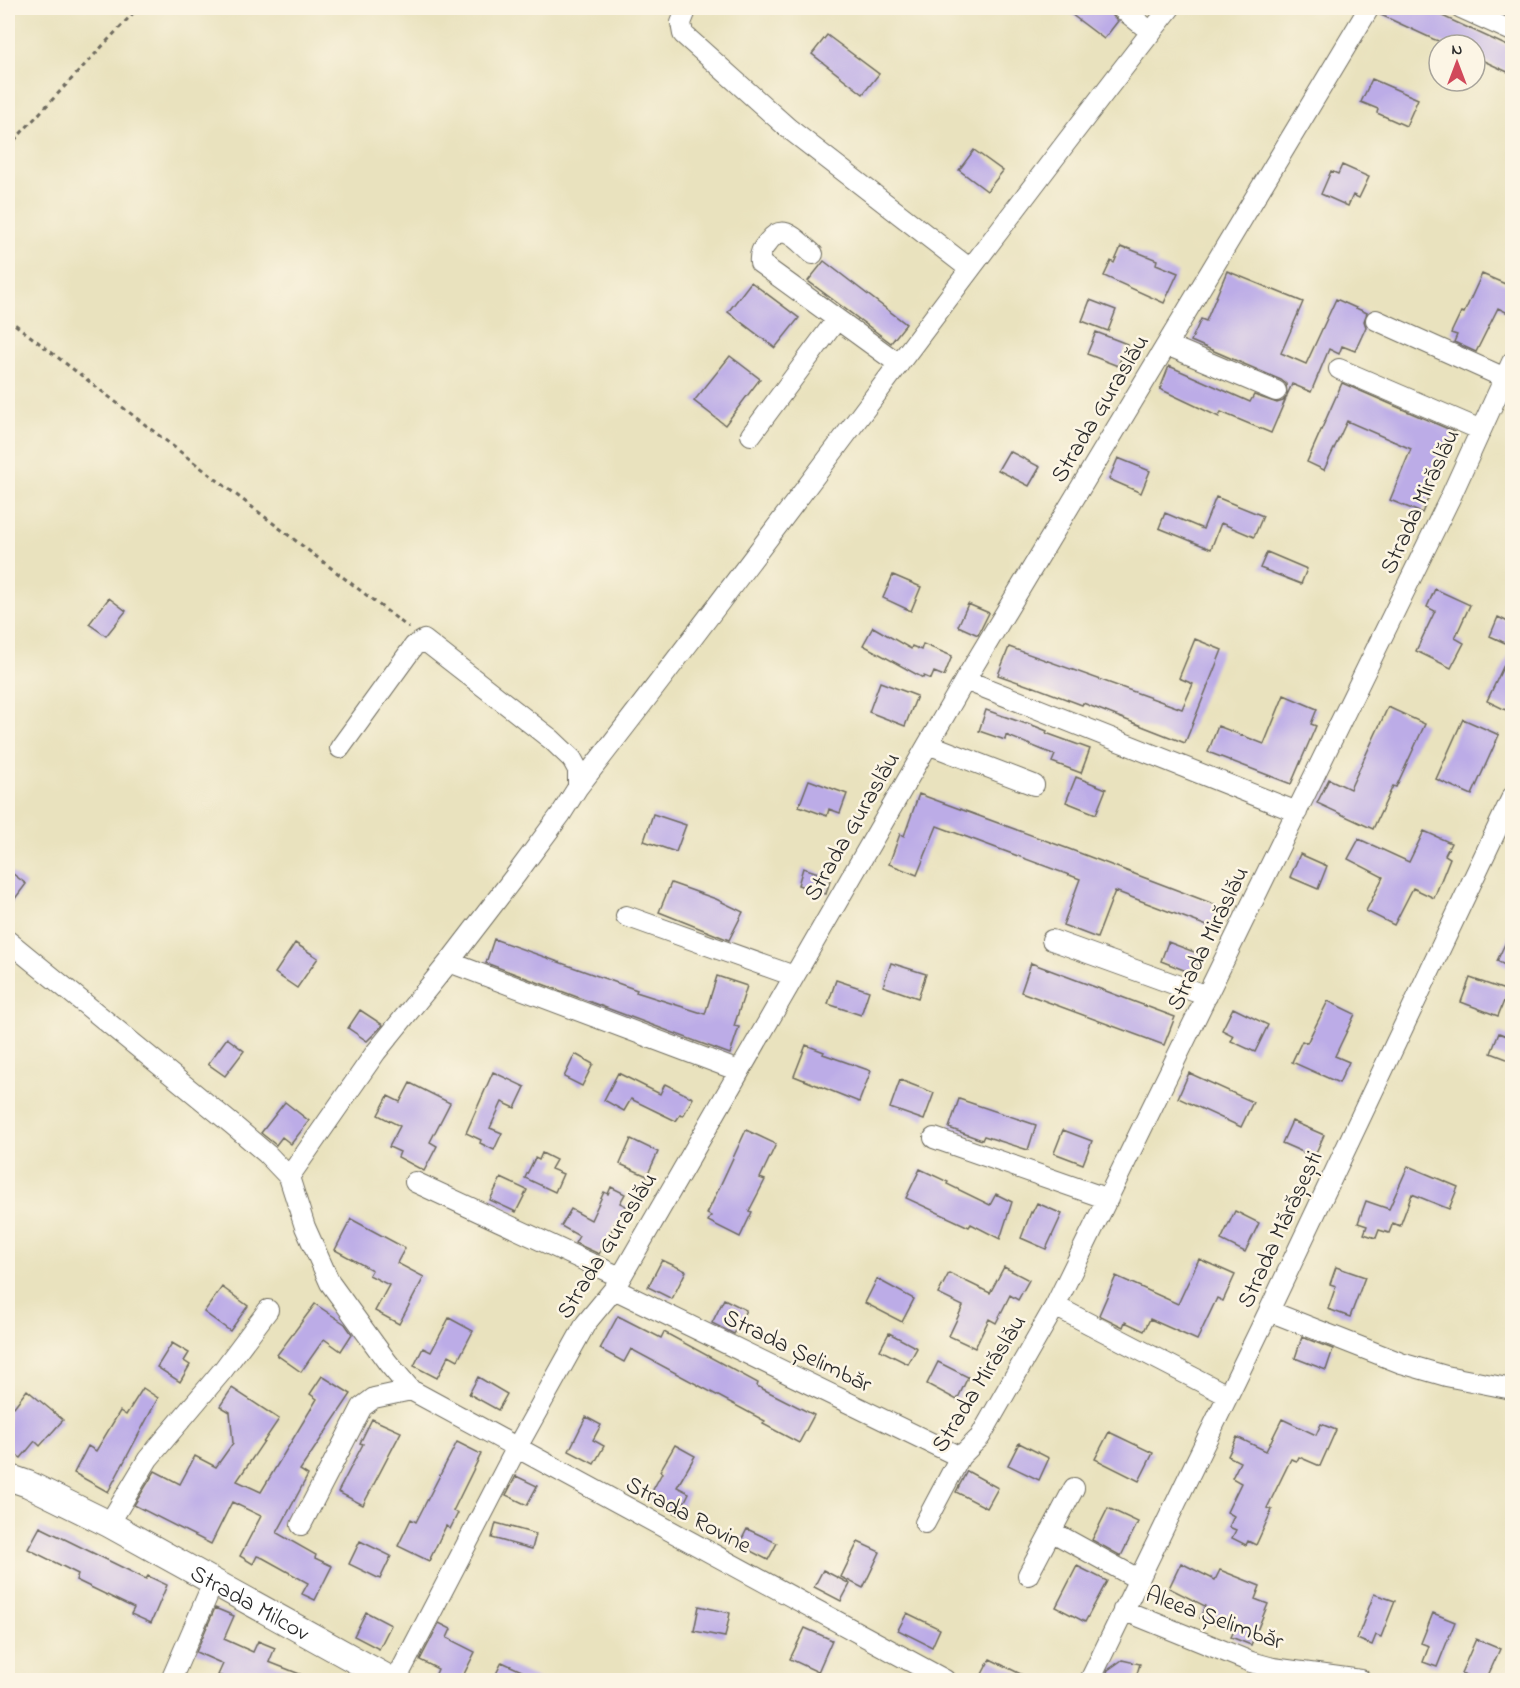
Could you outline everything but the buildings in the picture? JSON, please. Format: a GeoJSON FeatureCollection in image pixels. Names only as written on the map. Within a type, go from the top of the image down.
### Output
{"type":"FeatureCollection","features":[{"type":"Feature","properties":{"kind":"main road","name":"Strada Milcov"},"geometry":{"type":"LineString","coordinates":[[8,1477],[110,1524],[391,1680]]}},
{"type":"Feature","properties":{"kind":"street"},"geometry":{"type":"LineString","coordinates":[[687,8],[681,23],[683,34],[788,128],[970,269]]}},
{"type":"Feature","properties":{"kind":"street"},"geometry":{"type":"LineString","coordinates":[[1121,8],[1151,32]]}},
{"type":"Feature","properties":{"kind":"street"},"geometry":{"type":"LineString","coordinates":[[289,1177],[376,1052],[449,962],[540,842],[578,787],[687,647],[970,269],[1170,8]]}},
{"type":"Feature","properties":{"kind":"street","name":"Strada Guraslău"},"geometry":{"type":"LineString","coordinates":[[396,1680],[516,1449],[586,1323],[617,1283],[965,680],[1369,8]]}},
{"type":"Feature","properties":{"kind":"street"},"geometry":{"type":"LineString","coordinates":[[1461,8],[1512,31]]}},
{"type":"Feature","properties":{"kind":"street"},"geometry":{"type":"LineString","coordinates":[[813,255],[787,232],[780,231],[774,233],[759,254],[760,263],[899,364]]}},
{"type":"Feature","properties":{"kind":"street"},"geometry":{"type":"LineString","coordinates":[[750,435],[837,319]]}},
{"type":"Feature","properties":{"kind":"street"},"geometry":{"type":"LineString","coordinates":[[1376,320],[1509,370]]}},
{"type":"Feature","properties":{"kind":"street"},"geometry":{"type":"LineString","coordinates":[[1167,345],[1275,391]]}},
{"type":"Feature","properties":{"kind":"street"},"geometry":{"type":"LineString","coordinates":[[1339,369],[1481,430]]}},
{"type":"Feature","properties":{"kind":"street","name":"Strada Mirăslău"},"geometry":{"type":"LineString","coordinates":[[925,1523],[960,1457],[980,1437],[1055,1306],[1297,812],[1509,370]]}},
{"type":"Feature","properties":{"kind":"street"},"geometry":{"type":"LineString","coordinates":[[340,748],[414,646],[424,640],[552,740],[572,759],[578,770],[578,787]]}},
{"type":"Feature","properties":{"kind":"street"},"geometry":{"type":"LineString","coordinates":[[965,680],[1297,812]]}},
{"type":"Feature","properties":{"kind":"street"},"geometry":{"type":"LineString","coordinates":[[928,744],[1034,785]]}},
{"type":"Feature","properties":{"kind":"street","name":"Strada Mărășești"},"geometry":{"type":"LineString","coordinates":[[1090,1680],[1269,1311],[1512,797]]}},
{"type":"Feature","properties":{"kind":"street"},"geometry":{"type":"LineString","coordinates":[[626,916],[794,976]]}},
{"type":"Feature","properties":{"kind":"street"},"geometry":{"type":"LineString","coordinates":[[1052,940],[1207,996]]}},
{"type":"Feature","properties":{"kind":"street"},"geometry":{"type":"LineString","coordinates":[[8,941],[267,1154],[289,1177],[305,1227],[330,1283],[388,1363],[411,1390],[374,1398],[362,1407],[301,1525]]}},
{"type":"Feature","properties":{"kind":"street"},"geometry":{"type":"LineString","coordinates":[[449,962],[739,1071]]}},
{"type":"Feature","properties":{"kind":"street"},"geometry":{"type":"LineString","coordinates":[[934,1138],[1108,1199]]}},
{"type":"Feature","properties":{"kind":"street","name":"Strada Șelimbăr"},"geometry":{"type":"LineString","coordinates":[[415,1182],[960,1457]]}},
{"type":"Feature","properties":{"kind":"street"},"geometry":{"type":"LineString","coordinates":[[1055,1306],[1227,1395]]}},
{"type":"Feature","properties":{"kind":"street"},"geometry":{"type":"LineString","coordinates":[[110,1524],[148,1459],[223,1370],[268,1310]]}},
{"type":"Feature","properties":{"kind":"street"},"geometry":{"type":"LineString","coordinates":[[1269,1311],[1401,1363],[1446,1376],[1512,1389]]}},
{"type":"Feature","properties":{"kind":"street","name":"Strada Rovine"},"geometry":{"type":"LineString","coordinates":[[411,1390],[945,1680]]}},
{"type":"Feature","properties":{"kind":"street"},"geometry":{"type":"LineString","coordinates":[[1028,1575],[1074,1488]]}},
{"type":"Feature","properties":{"kind":"street"},"geometry":{"type":"LineString","coordinates":[[1051,1531],[1138,1579]]}},
{"type":"Feature","properties":{"kind":"street"},"geometry":{"type":"LineString","coordinates":[[171,1680],[213,1583]]}},
{"type":"Feature","properties":{"kind":"street","name":"Aleea Șelimbăr"},"geometry":{"type":"LineString","coordinates":[[1124,1610],[1251,1662],[1273,1668],[1361,1680]]}},
{"type":"Feature","properties":{"kind":"path"},"geometry":{"type":"LineString","coordinates":[[8,147],[138,8]]}},
{"type":"Feature","properties":{"kind":"path"},"geometry":{"type":"LineString","coordinates":[[8,319],[424,640]]}}]}
